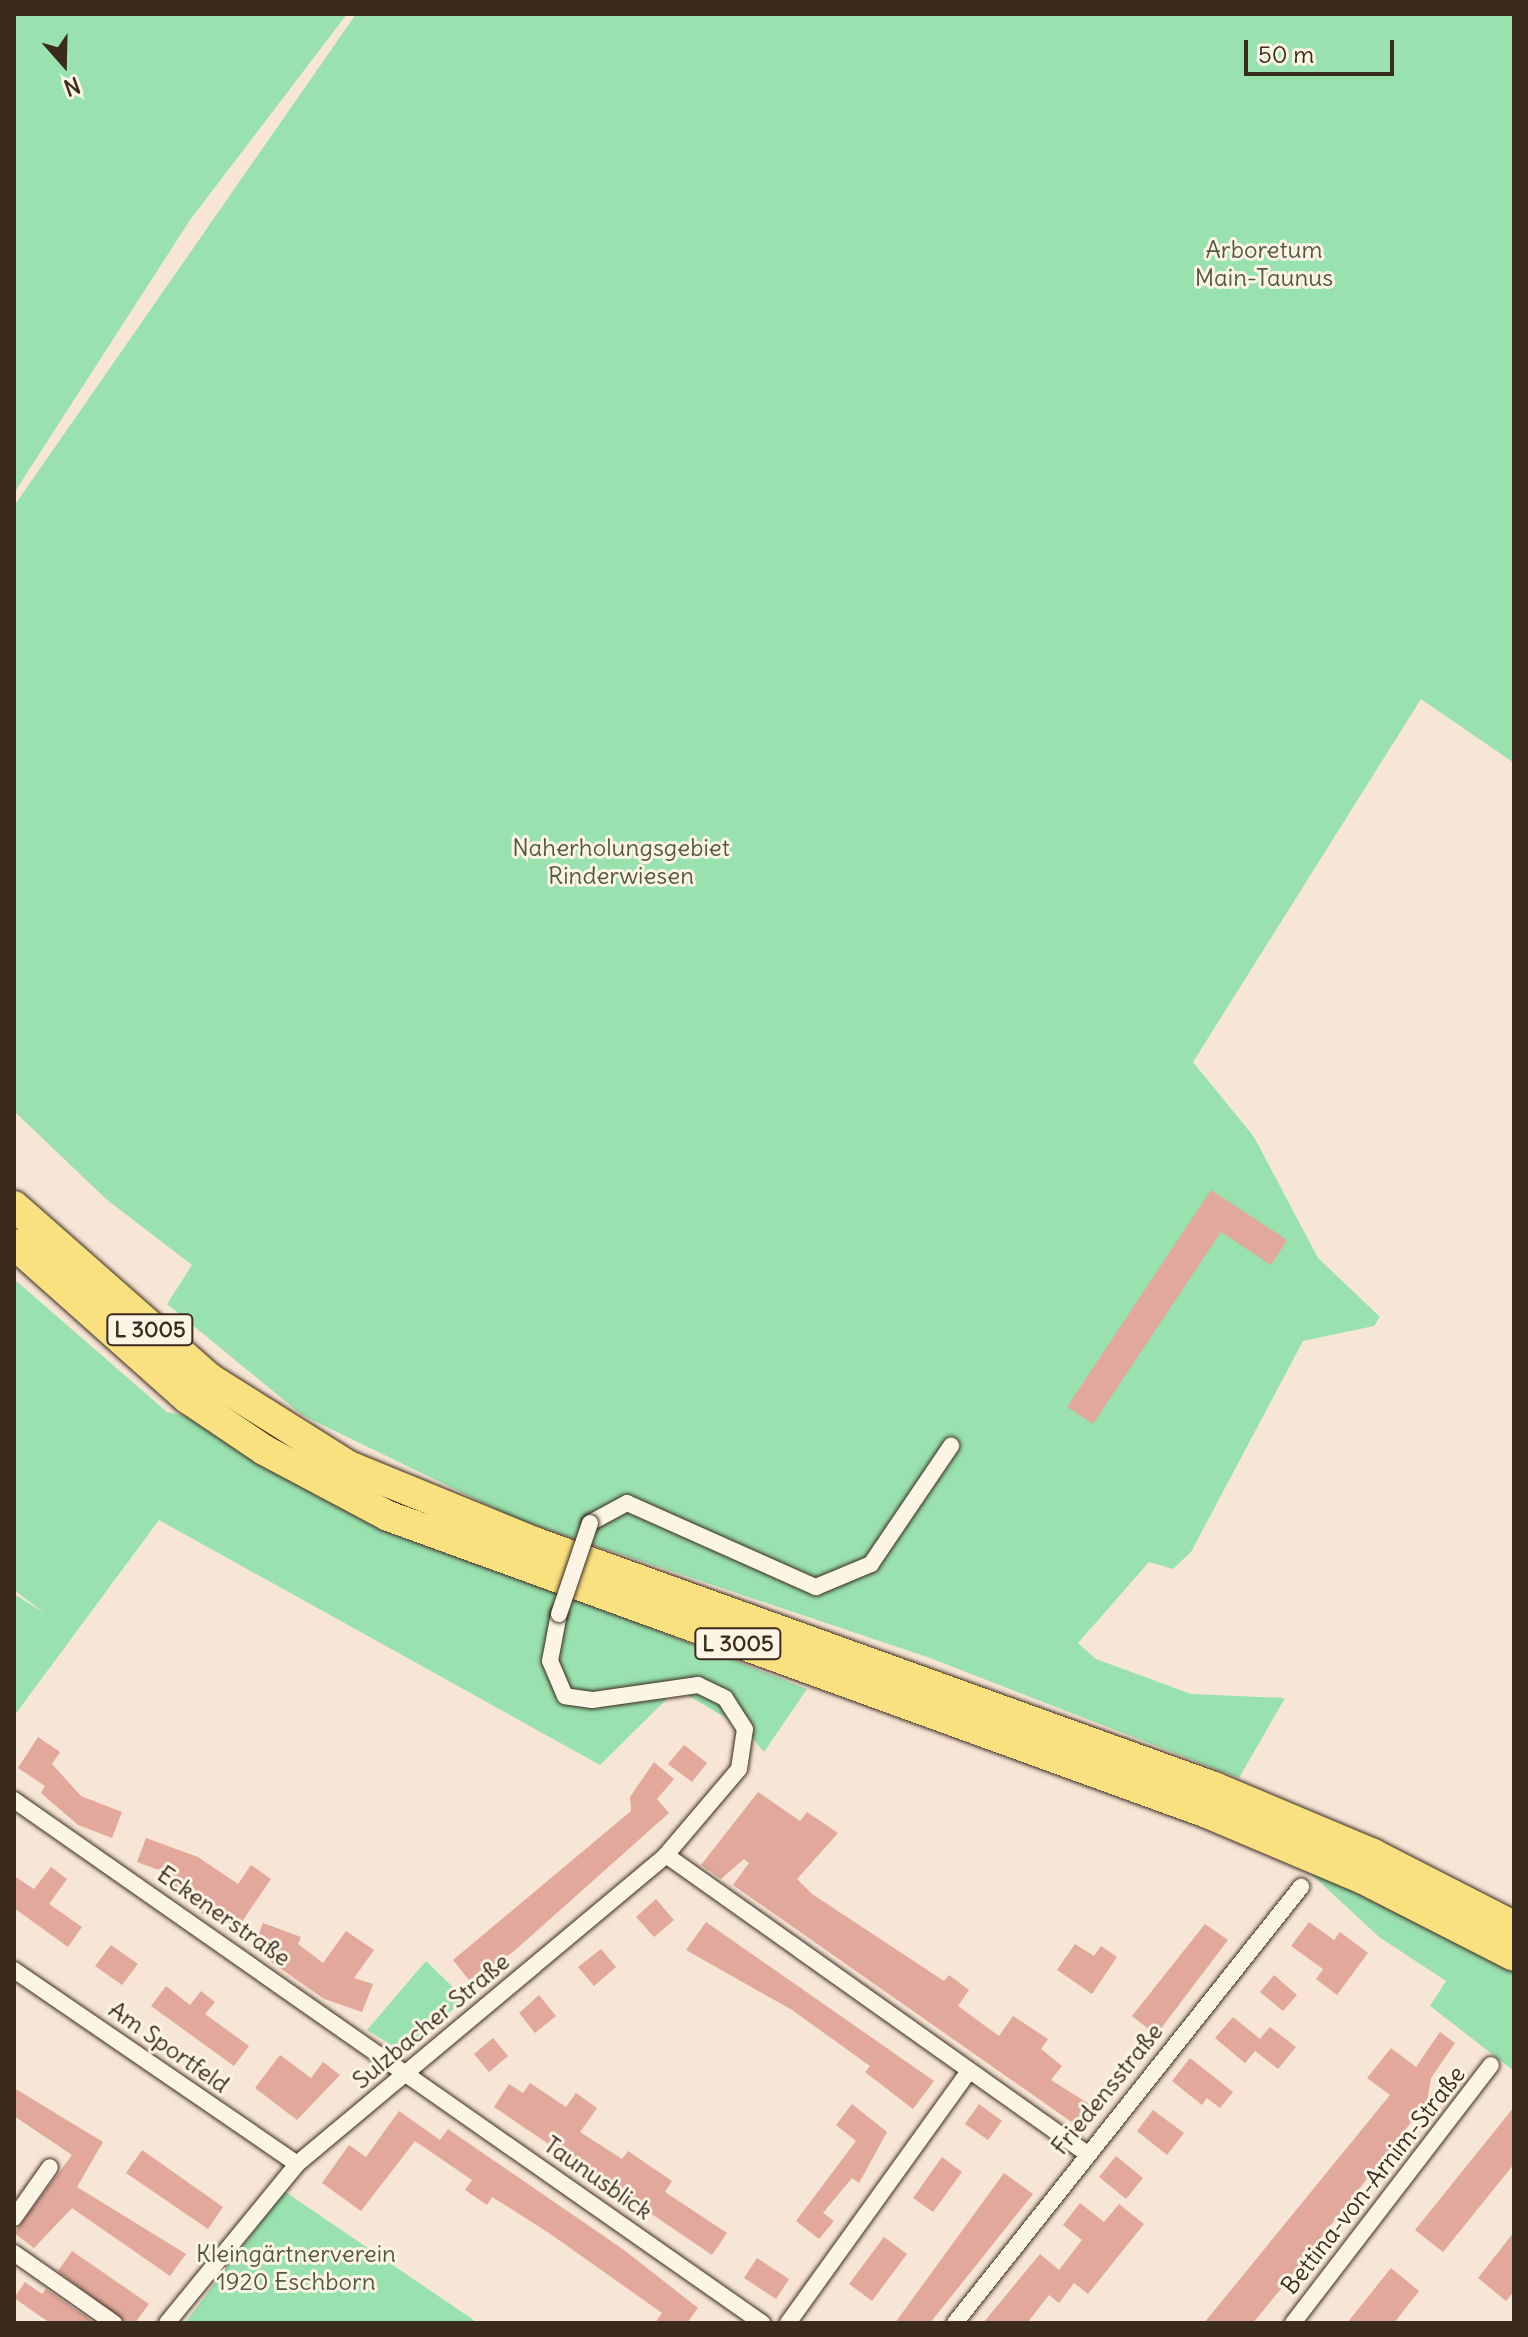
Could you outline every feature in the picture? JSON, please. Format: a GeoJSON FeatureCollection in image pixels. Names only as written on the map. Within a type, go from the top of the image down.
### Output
{"type":"FeatureCollection","features":[{"type":"Feature","properties":{"kind":"highway","name":"L 3005"},"geometry":{"type":"LineString","coordinates":[[14,1206],[197,1369],[349,1466],[534,1542],[1214,1787],[1373,1854],[1514,1926]]}},
{"type":"Feature","properties":{"kind":"highway","name":"L 3005"},"geometry":{"type":"LineString","coordinates":[[14,1244],[52,1280],[227,1426],[388,1516],[1207,1813],[1363,1879],[1514,1956]]}},
{"type":"Feature","properties":{"kind":"highway"},"geometry":{"type":"LineString","coordinates":[[14,1258],[52,1280]]}},
{"type":"Feature","properties":{"kind":"street","name":"Sulzbacher Straße"},"geometry":{"type":"LineString","coordinates":[[167,2323],[297,2164],[666,1855],[739,1769],[745,1729],[725,1698],[698,1685],[615,1698],[565,1696],[550,1661],[559,1614],[590,1523],[627,1503],[816,1587],[877,1559],[951,1446]]}},
{"type":"Feature","properties":{"kind":"street","name":"Eckenerstraße"},"geometry":{"type":"LineString","coordinates":[[14,1800],[407,2072]]}},
{"type":"Feature","properties":{"kind":"street"},"geometry":{"type":"LineString","coordinates":[[666,1855],[1086,2153]]}},
{"type":"Feature","properties":{"kind":"street","name":"Friedensstraße"},"geometry":{"type":"LineString","coordinates":[[955,2323],[1086,2153],[1301,1887]]}},
{"type":"Feature","properties":{"kind":"street","name":"Am Sportfeld"},"geometry":{"type":"LineString","coordinates":[[14,1970],[297,2164]]}},
{"type":"Feature","properties":{"kind":"street","name":"Bettina-von-Arnim-Straße"},"geometry":{"type":"LineString","coordinates":[[1293,2323],[1491,2065]]}},
{"type":"Feature","properties":{"kind":"street"},"geometry":{"type":"LineString","coordinates":[[788,2323],[969,2071]]}},
{"type":"Feature","properties":{"kind":"street","name":"Taunusblick"},"geometry":{"type":"LineString","coordinates":[[407,2072],[762,2323]]}},
{"type":"Feature","properties":{"kind":"street"},"geometry":{"type":"LineString","coordinates":[[14,2218],[50,2167]]}},
{"type":"Feature","properties":{"kind":"street"},"geometry":{"type":"LineString","coordinates":[[14,2253],[114,2323]]}},
{"type":"Feature","properties":{"kind":"green space"},"geometry":{"type":"Polygon","coordinates":[[[14,14],[347,14],[190,220],[14,493],[14,14]]]}},
{"type":"Feature","properties":{"kind":"green space","name":"Naherholungsgebiet Rinderwiesen"},"geometry":{"type":"Polygon","coordinates":[[[356,14],[1514,14],[1514,763],[1421,699],[1193,1062],[1254,1137],[1318,1258],[1380,1317],[1374,1326],[1303,1341],[1191,1552],[1173,1569],[1149,1562],[1078,1643],[1096,1659],[1191,1694],[1285,1698],[1239,1778],[930,1658],[516,1519],[302,1415],[167,1304],[192,1265],[106,1199],[14,1111],[14,506],[356,14]]]}},
{"type":"Feature","properties":{"kind":"green space"},"geometry":{"type":"Polygon","coordinates":[[[14,1279],[167,1412],[189,1417],[322,1499],[807,1689],[764,1752],[745,1729],[677,1689],[600,1765],[159,1520],[14,1716],[14,1594],[46,1614],[14,1590],[14,1279]]]}},
{"type":"Feature","properties":{"kind":"green space"},"geometry":{"type":"Polygon","coordinates":[[[1328,1870],[1514,1971],[1514,2071],[1430,2006],[1446,1981],[1379,1937],[1308,1871],[1328,1870]]]}},
{"type":"Feature","properties":{"kind":"green space"},"geometry":{"type":"Polygon","coordinates":[[[426,1961],[465,1999],[403,2052],[367,2030],[426,1961]]]}},
{"type":"Feature","properties":{"kind":"green space","name":"Kleingärtnerverein 1920 Eschborn"},"geometry":{"type":"Polygon","coordinates":[[[284,2191],[478,2323],[185,2323],[284,2191]]]}},
{"type":"Feature","properties":{"kind":"building"},"geometry":{"type":"Polygon","coordinates":[[[1211,1190],[1287,1240],[1271,1265],[1221,1232],[1093,1424],[1067,1407],[1211,1190]]]}},
{"type":"Feature","properties":{"kind":"building"},"geometry":{"type":"Polygon","coordinates":[[[38,1737],[60,1752],[52,1764],[81,1796],[122,1812],[112,1838],[78,1825],[41,1793],[45,1786],[18,1768],[38,1737]]]}},
{"type":"Feature","properties":{"kind":"building"},"geometry":{"type":"Polygon","coordinates":[[[684,1745],[707,1763],[692,1782],[668,1764],[684,1745]]]}},
{"type":"Feature","properties":{"kind":"building"},"geometry":{"type":"Polygon","coordinates":[[[654,1762],[674,1779],[657,1799],[669,1813],[513,1952],[469,1980],[453,1960],[631,1811],[630,1797],[654,1762]]]}},
{"type":"Feature","properties":{"kind":"building"},"geometry":{"type":"Polygon","coordinates":[[[758,1792],[800,1821],[807,1812],[838,1833],[797,1879],[812,1894],[944,1981],[949,1975],[969,1990],[958,2006],[999,2036],[1013,2016],[1048,2039],[1041,2049],[1062,2066],[1051,2080],[1097,2109],[1083,2130],[733,1885],[749,1863],[744,1859],[721,1879],[701,1865],[758,1792]]]}},
{"type":"Feature","properties":{"kind":"building"},"geometry":{"type":"Polygon","coordinates":[[[146,1838],[198,1857],[238,1884],[251,1865],[271,1879],[239,1926],[203,1914],[172,1886],[178,1877],[137,1862],[146,1838]]]}},
{"type":"Feature","properties":{"kind":"building"},"geometry":{"type":"Polygon","coordinates":[[[51,1867],[67,1879],[49,1904],[82,1927],[68,1947],[14,1908],[14,1876],[34,1889],[51,1867]]]}},
{"type":"Feature","properties":{"kind":"building"},"geometry":{"type":"Polygon","coordinates":[[[656,1899],[674,1920],[654,1937],[636,1917],[656,1899]]]}},
{"type":"Feature","properties":{"kind":"building"},"geometry":{"type":"Polygon","coordinates":[[[706,1922],[934,2081],[913,2109],[865,2072],[870,2066],[792,2010],[686,1950],[706,1922]]]}},
{"type":"Feature","properties":{"kind":"building"},"geometry":{"type":"Polygon","coordinates":[[[1309,1922],[1334,1940],[1340,1932],[1368,1953],[1337,1995],[1316,1979],[1323,1969],[1291,1946],[1309,1922]]]}},
{"type":"Feature","properties":{"kind":"building"},"geometry":{"type":"Polygon","coordinates":[[[263,1923],[301,1937],[298,1944],[323,1963],[346,1931],[374,1950],[354,1978],[373,1984],[362,2012],[324,1999],[253,1949],[263,1923]]]}},
{"type":"Feature","properties":{"kind":"building"},"geometry":{"type":"Polygon","coordinates":[[[1205,1924],[1228,1940],[1156,2035],[1132,2016],[1205,1924]]]}},
{"type":"Feature","properties":{"kind":"building"},"geometry":{"type":"Polygon","coordinates":[[[1075,1944],[1094,1956],[1101,1946],[1117,1957],[1092,1994],[1057,1970],[1075,1944]]]}},
{"type":"Feature","properties":{"kind":"building"},"geometry":{"type":"Polygon","coordinates":[[[111,1945],[138,1964],[122,1985],[95,1966],[111,1945]]]}},
{"type":"Feature","properties":{"kind":"building"},"geometry":{"type":"Polygon","coordinates":[[[601,1949],[616,1967],[594,1986],[578,1967],[601,1949]]]}},
{"type":"Feature","properties":{"kind":"building"},"geometry":{"type":"Polygon","coordinates":[[[1274,1975],[1297,1995],[1283,2011],[1260,1992],[1274,1975]]]}},
{"type":"Feature","properties":{"kind":"building"},"geometry":{"type":"Polygon","coordinates":[[[166,1986],[190,2005],[201,1991],[215,2002],[205,2014],[249,2046],[234,2066],[151,2006],[166,1986]]]}},
{"type":"Feature","properties":{"kind":"building"},"geometry":{"type":"Polygon","coordinates":[[[539,1995],[556,2016],[535,2033],[519,2013],[539,1995]]]}},
{"type":"Feature","properties":{"kind":"building"},"geometry":{"type":"Polygon","coordinates":[[[1233,2017],[1260,2039],[1270,2027],[1296,2047],[1278,2069],[1255,2051],[1245,2063],[1215,2038],[1233,2017]]]}},
{"type":"Feature","properties":{"kind":"building"},"geometry":{"type":"Polygon","coordinates":[[[1440,2032],[1455,2043],[1431,2078],[1427,2102],[1280,2290],[1253,2323],[1204,2323],[1390,2095],[1367,2078],[1391,2048],[1416,2067],[1440,2032]]]}},
{"type":"Feature","properties":{"kind":"building"},"geometry":{"type":"Polygon","coordinates":[[[493,2038],[508,2056],[489,2072],[474,2054],[493,2038]]]}},
{"type":"Feature","properties":{"kind":"building"},"geometry":{"type":"Polygon","coordinates":[[[280,2055],[311,2078],[323,2062],[340,2075],[297,2120],[255,2088],[280,2055]]]}},
{"type":"Feature","properties":{"kind":"building"},"geometry":{"type":"Polygon","coordinates":[[[1190,2058],[1233,2092],[1220,2108],[1207,2098],[1202,2105],[1172,2081],[1190,2058]]]}},
{"type":"Feature","properties":{"kind":"building"},"geometry":{"type":"Polygon","coordinates":[[[530,2083],[566,2107],[576,2093],[597,2108],[580,2132],[622,2159],[628,2151],[672,2181],[665,2192],[727,2233],[712,2255],[494,2107],[509,2084],[523,2093],[530,2083]]]}},
{"type":"Feature","properties":{"kind":"building"},"geometry":{"type":"Polygon","coordinates":[[[14,2088],[103,2142],[77,2187],[186,2254],[170,2276],[72,2208],[34,2248],[14,2233],[72,2155],[14,2116],[14,2088]]]}},
{"type":"Feature","properties":{"kind":"building"},"geometry":{"type":"Polygon","coordinates":[[[852,2104],[887,2132],[859,2183],[852,2178],[823,2213],[834,2221],[819,2239],[796,2221],[856,2141],[836,2125],[852,2104]]]}},
{"type":"Feature","properties":{"kind":"building"},"geometry":{"type":"Polygon","coordinates":[[[979,2104],[1002,2121],[988,2140],[965,2124],[979,2104]]]}},
{"type":"Feature","properties":{"kind":"building"},"geometry":{"type":"Polygon","coordinates":[[[1514,2107],[1514,2164],[1443,2252],[1415,2230],[1514,2107]]]}},
{"type":"Feature","properties":{"kind":"building"},"geometry":{"type":"Polygon","coordinates":[[[1153,2110],[1184,2133],[1167,2155],[1137,2131],[1153,2110]]]}},
{"type":"Feature","properties":{"kind":"building"},"geometry":{"type":"Polygon","coordinates":[[[399,2111],[440,2140],[448,2129],[624,2250],[698,2308],[687,2323],[655,2323],[662,2313],[492,2197],[487,2205],[465,2190],[472,2180],[415,2141],[361,2211],[322,2183],[349,2145],[366,2157],[399,2111]]]}},
{"type":"Feature","properties":{"kind":"building"},"geometry":{"type":"Polygon","coordinates":[[[142,2150],[223,2207],[208,2229],[126,2173],[142,2150]]]}},
{"type":"Feature","properties":{"kind":"building"},"geometry":{"type":"Polygon","coordinates":[[[1116,2156],[1143,2178],[1126,2199],[1099,2177],[1116,2156]]]}},
{"type":"Feature","properties":{"kind":"building"},"geometry":{"type":"Polygon","coordinates":[[[942,2157],[962,2172],[933,2212],[913,2198],[942,2157]]]}},
{"type":"Feature","properties":{"kind":"building"},"geometry":{"type":"Polygon","coordinates":[[[1004,2173],[1033,2194],[930,2323],[895,2323],[1004,2173]]]}},
{"type":"Feature","properties":{"kind":"building"},"geometry":{"type":"Polygon","coordinates":[[[1080,2203],[1104,2222],[1119,2204],[1144,2224],[1088,2294],[1074,2283],[1059,2303],[1049,2295],[1027,2323],[983,2323],[1040,2254],[1059,2270],[1082,2240],[1063,2225],[1080,2203]]]}},
{"type":"Feature","properties":{"kind":"building"},"geometry":{"type":"Polygon","coordinates":[[[1514,2232],[1514,2291],[1506,2301],[1478,2278],[1514,2232]]]}},
{"type":"Feature","properties":{"kind":"building"},"geometry":{"type":"Polygon","coordinates":[[[884,2237],[907,2254],[872,2301],[849,2284],[884,2237]]]}},
{"type":"Feature","properties":{"kind":"building"},"geometry":{"type":"Polygon","coordinates":[[[72,2251],[149,2304],[135,2323],[125,2323],[58,2271],[72,2251]]]}},
{"type":"Feature","properties":{"kind":"building"},"geometry":{"type":"Polygon","coordinates":[[[757,2258],[789,2279],[776,2299],[744,2278],[757,2258]]]}},
{"type":"Feature","properties":{"kind":"building"},"geometry":{"type":"Polygon","coordinates":[[[1391,2268],[1419,2291],[1394,2323],[1347,2323],[1391,2268]]]}},
{"type":"Feature","properties":{"kind":"building"},"geometry":{"type":"Polygon","coordinates":[[[25,2282],[42,2294],[46,2289],[95,2323],[50,2323],[14,2298],[25,2282]]]}},
{"type":"Feature","properties":{"kind":"park label","name":"Arboretum Main-Taunus"},"geometry":{"type":"Point","coordinates":[1264,264]}}]}
